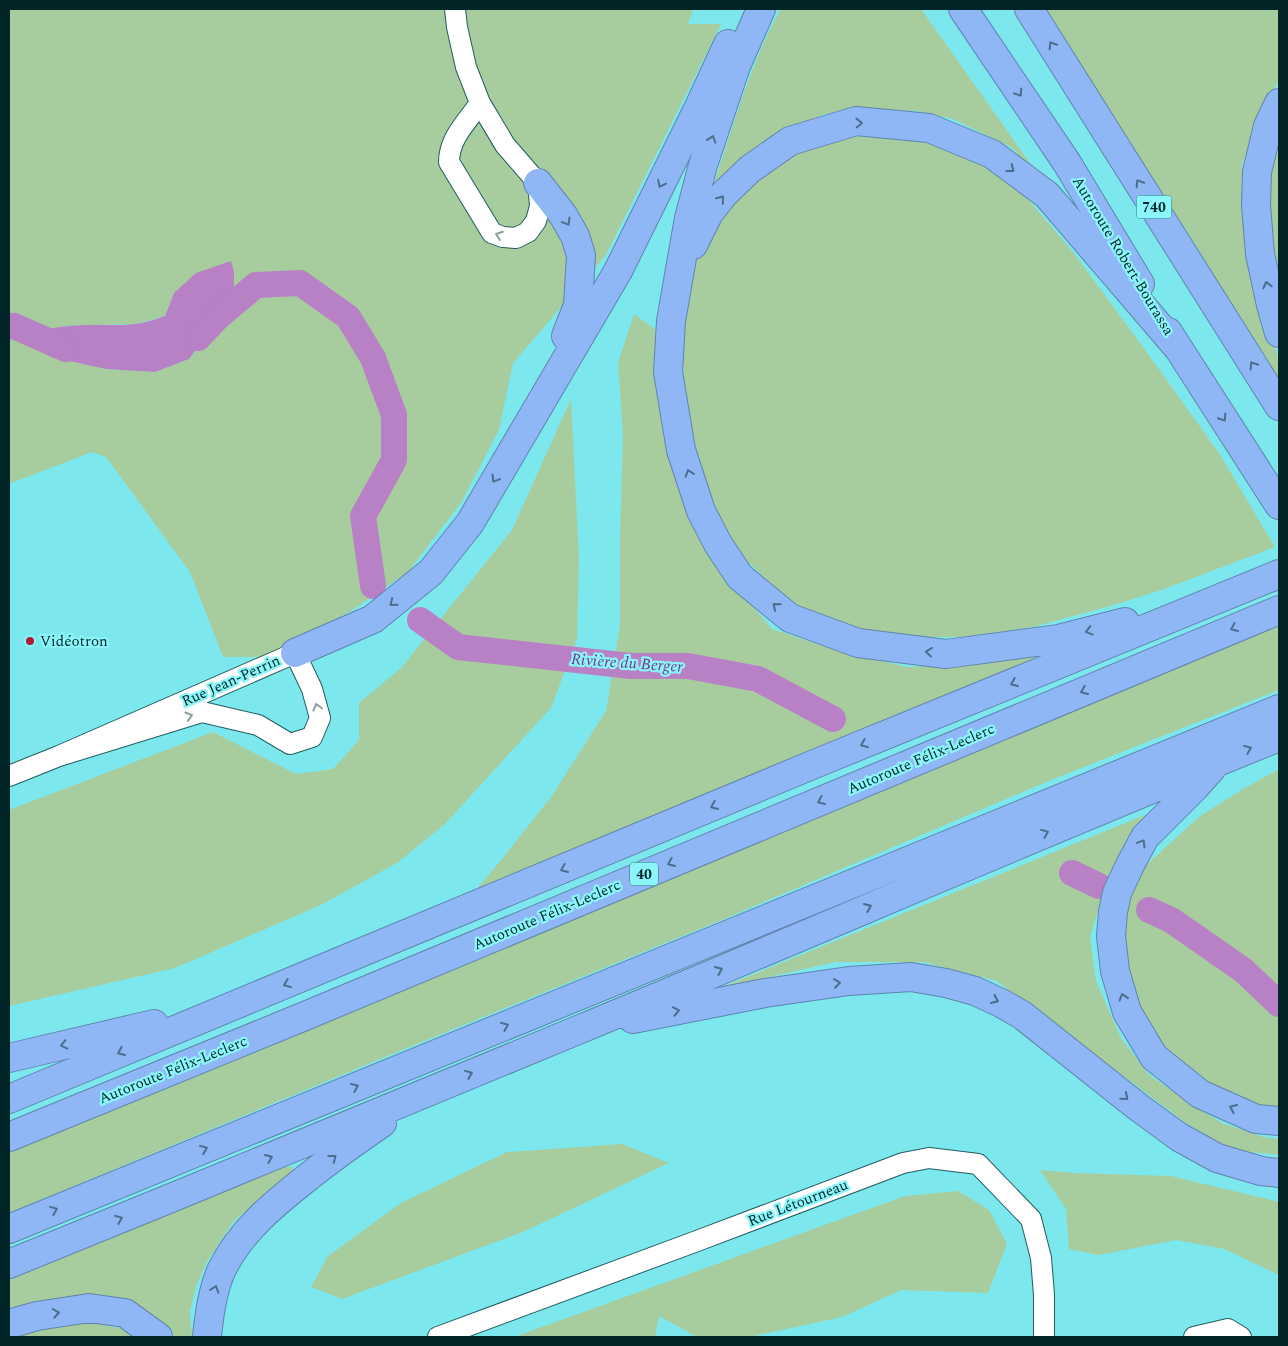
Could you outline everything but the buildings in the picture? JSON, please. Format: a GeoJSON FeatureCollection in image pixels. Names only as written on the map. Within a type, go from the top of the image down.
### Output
{"type":"FeatureCollection","features":[{"type":"Feature","properties":{"kind":"highway"},"geometry":{"type":"LineString","coordinates":[[295,653],[373,619],[431,572],[470,523],[618,271],[698,109],[744,9]]}},
{"type":"Feature","properties":{"kind":"highway"},"geometry":{"type":"LineString","coordinates":[[761,9],[736,66],[703,165],[689,218],[672,320],[668,372],[681,450],[701,511],[718,544],[740,577],[790,618],[858,644],[946,654],[1058,639],[1238,592]]}},
{"type":"Feature","properties":{"kind":"highway"},"geometry":{"type":"LineString","coordinates":[[949,9],[982,38]]}},
{"type":"Feature","properties":{"kind":"highway","name":"Autoroute Robert-Bourassa"},"geometry":{"type":"LineString","coordinates":[[962,9],[1067,163],[1178,348],[1279,505]]}},
{"type":"Feature","properties":{"kind":"highway","name":"740"},"geometry":{"type":"LineString","coordinates":[[1029,9],[1279,406]]}},
{"type":"Feature","properties":{"kind":"highway"},"geometry":{"type":"LineString","coordinates":[[1279,103],[1268,126],[1257,172],[1256,205],[1260,254],[1279,332]]}},
{"type":"Feature","properties":{"kind":"highway"},"geometry":{"type":"LineString","coordinates":[[680,271],[709,213],[724,194],[750,169],[790,141],[856,121],[929,128],[992,154],[1047,195],[1178,348]]}},
{"type":"Feature","properties":{"kind":"highway"},"geometry":{"type":"LineString","coordinates":[[516,443],[578,305],[581,255],[575,236],[563,215],[538,182]]}},
{"type":"Feature","properties":{"kind":"highway"},"geometry":{"type":"LineString","coordinates":[[9,1099],[817,763],[1279,574]]}},
{"type":"Feature","properties":{"kind":"highway","name":"Autoroute Félix-Leclerc"},"geometry":{"type":"LineString","coordinates":[[9,1137],[296,1020],[1279,610]]}},
{"type":"Feature","properties":{"kind":"highway"},"geometry":{"type":"LineString","coordinates":[[9,1228],[1279,709]]}},
{"type":"Feature","properties":{"kind":"highway"},"geometry":{"type":"LineString","coordinates":[[9,1264],[246,1168],[1279,737]]}},
{"type":"Feature","properties":{"kind":"highway"},"geometry":{"type":"LineString","coordinates":[[1217,762],[1145,837],[1130,865],[1117,893],[1113,912],[1111,936],[1115,971],[1127,1012],[1154,1057],[1200,1094],[1256,1119],[1279,1122]]}},
{"type":"Feature","properties":{"kind":"highway"},"geometry":{"type":"LineString","coordinates":[[577,1030],[765,994],[849,981],[911,977],[946,982],[975,991],[1002,1003],[1022,1015],[1179,1137],[1217,1158],[1261,1171],[1279,1173]]}},
{"type":"Feature","properties":{"kind":"highway"},"geometry":{"type":"LineString","coordinates":[[9,1058],[230,1007]]}},
{"type":"Feature","properties":{"kind":"highway"},"geometry":{"type":"LineString","coordinates":[[207,1337],[211,1304],[221,1272],[238,1242],[270,1206],[344,1149],[424,1093]]}},
{"type":"Feature","properties":{"kind":"highway"},"geometry":{"type":"LineString","coordinates":[[9,1324],[37,1316],[89,1308],[125,1313],[158,1337]]}},
{"type":"Feature","properties":{"kind":"street"},"geometry":{"type":"LineString","coordinates":[[456,9],[457,27],[466,68],[480,103],[505,145],[538,182],[540,206],[536,221],[528,232],[516,238],[503,238],[492,233],[450,162],[450,151],[455,138],[480,103]]}},
{"type":"Feature","properties":{"kind":"street","name":"Rue Jean-Perrin"},"geometry":{"type":"LineString","coordinates":[[9,776],[295,653],[312,689],[320,718],[312,737],[290,744],[258,725],[202,712],[59,756]]}},
{"type":"Feature","properties":{"kind":"street","name":"Rue Létourneau"},"geometry":{"type":"LineString","coordinates":[[438,1337],[903,1163],[929,1158],[978,1164],[1031,1220],[1041,1258],[1044,1295],[1044,1337]]}},
{"type":"Feature","properties":{"kind":"street"},"geometry":{"type":"LineString","coordinates":[[1194,1337],[1228,1329],[1241,1337]]}},
{"type":"Feature","properties":{"kind":"green space"},"geometry":{"type":"Polygon","coordinates":[[[9,9],[693,9],[688,24],[721,24],[606,255],[513,363],[499,430],[461,503],[408,572],[348,613],[263,657],[223,657],[190,572],[106,457],[92,452],[9,484],[9,9]],[[234,272],[174,293],[165,316],[136,324],[63,326],[106,369],[155,372],[189,359],[234,298],[234,272]]]}},
{"type":"Feature","properties":{"kind":"green space"},"geometry":{"type":"Polygon","coordinates":[[[781,9],[921,9],[1047,187],[1011,147],[953,119],[917,111],[865,109],[824,114],[774,140],[712,189],[751,74],[781,9]]]}},
{"type":"Feature","properties":{"kind":"green space"},"geometry":{"type":"Polygon","coordinates":[[[1041,9],[1279,9],[1279,82],[1274,88],[1242,164],[1248,255],[1277,354],[1279,382],[1190,236],[1041,9]]]}},
{"type":"Feature","properties":{"kind":"green space"},"geometry":{"type":"Polygon","coordinates":[[[1279,131],[1279,288],[1266,215],[1268,163],[1279,131]]]}},
{"type":"Feature","properties":{"kind":"green space"},"geometry":{"type":"Polygon","coordinates":[[[888,135],[923,139],[963,151],[1000,173],[1028,199],[1073,252],[1219,453],[1275,547],[1164,589],[1114,605],[1033,627],[963,637],[905,637],[856,630],[811,614],[776,589],[743,557],[724,527],[705,482],[687,411],[683,366],[686,308],[692,273],[708,235],[761,170],[796,154],[845,137],[888,135]]]}},
{"type":"Feature","properties":{"kind":"green space"},"geometry":{"type":"Polygon","coordinates":[[[634,314],[660,333],[662,429],[695,530],[720,568],[772,629],[838,651],[907,667],[978,664],[1053,654],[467,900],[551,797],[606,711],[620,624],[623,435],[618,363],[634,314]]]}},
{"type":"Feature","properties":{"kind":"green space"},"geometry":{"type":"Polygon","coordinates":[[[571,399],[579,558],[577,639],[551,708],[445,824],[397,863],[321,905],[175,968],[9,1006],[9,810],[213,732],[296,774],[333,769],[359,740],[359,703],[401,668],[512,530],[571,399]]]}},
{"type":"Feature","properties":{"kind":"green space"},"geometry":{"type":"Polygon","coordinates":[[[1279,622],[1279,690],[1051,780],[724,919],[9,1213],[9,1149],[1279,622]]]}},
{"type":"Feature","properties":{"kind":"green space"},"geometry":{"type":"Polygon","coordinates":[[[1279,769],[1279,1109],[1250,1104],[1198,1077],[1164,1054],[1144,1021],[1122,948],[1126,895],[1144,867],[1200,816],[1279,769]]]}},
{"type":"Feature","properties":{"kind":"green space"},"geometry":{"type":"Polygon","coordinates":[[[1150,813],[1127,838],[1099,907],[1090,937],[1096,981],[1121,1038],[1148,1074],[1186,1101],[1222,1123],[1263,1137],[1279,1139],[1279,1155],[1230,1150],[1186,1123],[997,981],[923,962],[835,962],[717,989],[1150,813]]]}},
{"type":"Feature","properties":{"kind":"green space"},"geometry":{"type":"Polygon","coordinates":[[[622,1144],[669,1163],[523,1232],[342,1299],[311,1287],[328,1256],[401,1203],[507,1152],[622,1144]]]}},
{"type":"Feature","properties":{"kind":"green space"},"geometry":{"type":"Polygon","coordinates":[[[281,1167],[293,1167],[290,1175],[233,1222],[208,1260],[196,1286],[190,1312],[192,1337],[175,1337],[165,1326],[9,1312],[9,1280],[281,1167]]]}},
{"type":"Feature","properties":{"kind":"green space"},"geometry":{"type":"Polygon","coordinates":[[[1040,1170],[1171,1176],[1279,1202],[1279,1275],[1224,1249],[1177,1240],[1098,1255],[1069,1249],[1066,1209],[1040,1170]]]}},
{"type":"Feature","properties":{"kind":"green space"},"geometry":{"type":"Polygon","coordinates":[[[958,1191],[989,1210],[1007,1244],[988,1293],[901,1290],[842,1317],[754,1336],[697,1337],[659,1316],[655,1337],[514,1337],[905,1196],[958,1191]]]}},
{"type":"Feature","properties":{"kind":"green space"},"geometry":{"type":"Polygon","coordinates":[[[84,1321],[128,1330],[138,1337],[9,1337],[37,1324],[84,1321]]]}},
{"type":"Feature","properties":{"kind":"shaded area"},"geometry":{"type":"Polygon","coordinates":[[[231,261],[234,272],[234,298],[189,359],[155,372],[106,369],[51,357],[27,341],[37,334],[50,329],[78,325],[135,324],[165,316],[174,293],[196,273],[231,261]]]}},
{"type":"Feature","properties":{"kind":"waterway","name":"Rivière du Berger"},"geometry":{"type":"LineString","coordinates":[[198,338],[218,317],[256,285],[300,283],[348,317],[373,358],[394,415],[394,460],[363,516],[373,586]]}},
{"type":"Feature","properties":{"kind":"waterway","name":"Rivière du Berger"},"geometry":{"type":"LineString","coordinates":[[9,326],[14,326],[66,349]]}},
{"type":"Feature","properties":{"kind":"waterway","name":"Rivière du Berger"},"geometry":{"type":"LineString","coordinates":[[420,620],[458,647],[631,666],[688,666],[758,679],[833,719]]}},
{"type":"Feature","properties":{"kind":"waterway","name":"Rivière du Berger"},"geometry":{"type":"LineString","coordinates":[[1072,873],[1099,886]]}},
{"type":"Feature","properties":{"kind":"waterway","name":"Rivière du Berger"},"geometry":{"type":"LineString","coordinates":[[1149,910],[1171,920],[1243,970],[1279,1004]]}},
{"type":"Feature","properties":{"kind":"place","name":"Vidéotron"},"geometry":{"type":"Point","coordinates":[30,641]}}]}
